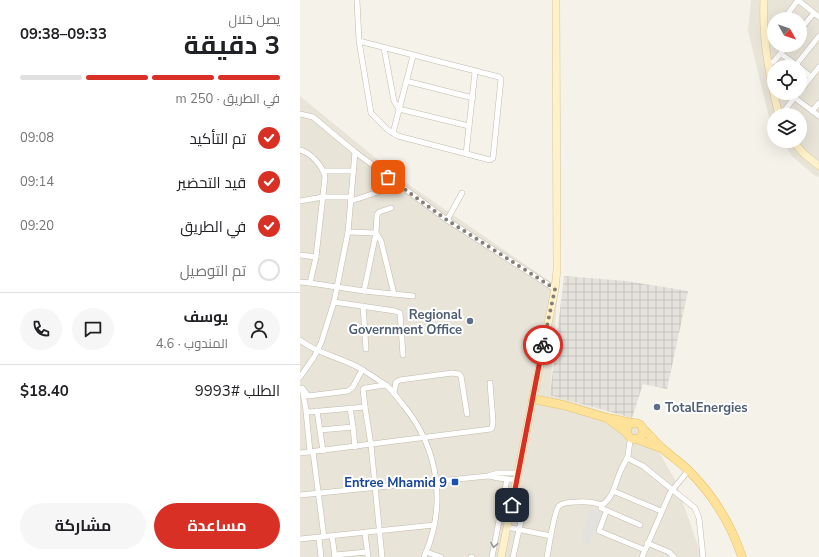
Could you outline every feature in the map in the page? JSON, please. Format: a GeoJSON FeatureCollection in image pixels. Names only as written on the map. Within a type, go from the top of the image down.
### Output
{"type":"FeatureCollection","features":[{"type":"Feature","properties":{"kind":"main road"},"geometry":{"type":"LineString","coordinates":[[501,557],[555,289],[557,269],[556,0]]}},
{"type":"Feature","properties":{"kind":"main road"},"geometry":{"type":"LineString","coordinates":[[764,0],[765,39],[769,60]]}},
{"type":"Feature","properties":{"kind":"main road"},"geometry":{"type":"LineString","coordinates":[[799,148],[819,166]]}},
{"type":"Feature","properties":{"kind":"main road"},"geometry":{"type":"LineString","coordinates":[[533,399],[563,405],[607,418],[640,424],[643,429],[688,471],[708,493],[726,519],[742,557]]}},
{"type":"Feature","properties":{"kind":"main road"},"geometry":{"type":"LineString","coordinates":[[607,418],[632,437],[662,448]]}},
{"type":"Feature","properties":{"kind":"main road"},"geometry":{"type":"LineString","coordinates":[[632,423],[628,427],[632,437]]}},
{"type":"Feature","properties":{"kind":"main road"},"geometry":{"type":"LineString","coordinates":[[632,437],[642,434],[643,429]]}},
{"type":"Feature","properties":{"kind":"street"},"geometry":{"type":"LineString","coordinates":[[357,0],[358,41],[371,113],[388,130],[398,136],[490,160],[493,158],[501,79],[499,77],[358,41]]}},
{"type":"Feature","properties":{"kind":"street"},"geometry":{"type":"LineString","coordinates":[[789,12],[798,0],[819,17]]}},
{"type":"Feature","properties":{"kind":"street"},"geometry":{"type":"LineString","coordinates":[[807,22],[814,13]]}},
{"type":"Feature","properties":{"kind":"street"},"geometry":{"type":"LineString","coordinates":[[803,60],[819,36]]}},
{"type":"Feature","properties":{"kind":"street"},"geometry":{"type":"LineString","coordinates":[[384,48],[394,101],[399,109],[469,126]]}},
{"type":"Feature","properties":{"kind":"street"},"geometry":{"type":"LineString","coordinates":[[775,60],[781,54],[789,60]]}},
{"type":"Feature","properties":{"kind":"street"},"geometry":{"type":"LineString","coordinates":[[393,133],[413,56]]}},
{"type":"Feature","properties":{"kind":"street"},"geometry":{"type":"LineString","coordinates":[[807,82],[819,67]]}},
{"type":"Feature","properties":{"kind":"street"},"geometry":{"type":"LineString","coordinates":[[466,154],[476,72]]}},
{"type":"Feature","properties":{"kind":"street"},"geometry":{"type":"LineString","coordinates":[[807,74],[811,77]]}},
{"type":"Feature","properties":{"kind":"street"},"geometry":{"type":"LineString","coordinates":[[406,81],[472,98]]}},
{"type":"Feature","properties":{"kind":"street"},"geometry":{"type":"LineString","coordinates":[[786,108],[793,100]]}},
{"type":"Feature","properties":{"kind":"street"},"geometry":{"type":"LineString","coordinates":[[803,100],[812,111],[819,116]]}},
{"type":"Feature","properties":{"kind":"street"},"geometry":{"type":"LineString","coordinates":[[812,111],[819,102]]}},
{"type":"Feature","properties":{"kind":"street"},"geometry":{"type":"LineString","coordinates":[[300,114],[313,118],[399,186],[447,220],[555,289]]}},
{"type":"Feature","properties":{"kind":"street"},"geometry":{"type":"LineString","coordinates":[[300,150],[313,157],[324,172],[325,176],[316,257],[310,284]]}},
{"type":"Feature","properties":{"kind":"street"},"geometry":{"type":"LineString","coordinates":[[300,377],[317,350],[327,326],[334,302],[348,232],[355,152]]}},
{"type":"Feature","properties":{"kind":"street"},"geometry":{"type":"LineString","coordinates":[[324,172],[354,171]]}},
{"type":"Feature","properties":{"kind":"street"},"geometry":{"type":"LineString","coordinates":[[300,201],[323,198],[351,199],[399,186]]}},
{"type":"Feature","properties":{"kind":"street"},"geometry":{"type":"LineString","coordinates":[[447,220],[462,194]]}},
{"type":"Feature","properties":{"kind":"street"},"geometry":{"type":"LineString","coordinates":[[364,291],[376,233],[377,215],[379,212],[391,208]]}},
{"type":"Feature","properties":{"kind":"street"},"geometry":{"type":"LineString","coordinates":[[348,232],[376,233]]}},
{"type":"Feature","properties":{"kind":"street"},"geometry":{"type":"LineString","coordinates":[[376,233],[381,241],[394,294]]}},
{"type":"Feature","properties":{"kind":"street"},"geometry":{"type":"LineString","coordinates":[[300,255],[316,257]]}},
{"type":"Feature","properties":{"kind":"street"},"geometry":{"type":"LineString","coordinates":[[300,282],[413,296]]}},
{"type":"Feature","properties":{"kind":"street"},"geometry":{"type":"LineString","coordinates":[[334,302],[395,310],[400,313],[403,355]]}},
{"type":"Feature","properties":{"kind":"street"},"geometry":{"type":"LineString","coordinates":[[363,306],[366,349]]}},
{"type":"Feature","properties":{"kind":"street"},"geometry":{"type":"LineString","coordinates":[[300,340],[317,350],[348,362],[386,385],[409,412],[425,438],[434,464],[438,498],[434,525],[425,554],[442,557]]}},
{"type":"Feature","properties":{"kind":"street"},"geometry":{"type":"LineString","coordinates":[[351,390],[362,370]]}},
{"type":"Feature","properties":{"kind":"street"},"geometry":{"type":"LineString","coordinates":[[394,393],[396,382],[400,380],[459,374],[461,376],[467,414]]}},
{"type":"Feature","properties":{"kind":"street"},"geometry":{"type":"LineString","coordinates":[[300,453],[425,438],[492,428],[493,422],[490,383]]}},
{"type":"Feature","properties":{"kind":"street"},"geometry":{"type":"LineString","coordinates":[[301,386],[308,396],[386,385]]}},
{"type":"Feature","properties":{"kind":"street"},"geometry":{"type":"LineString","coordinates":[[301,386],[318,494],[321,557]]}},
{"type":"Feature","properties":{"kind":"street"},"geometry":{"type":"LineString","coordinates":[[364,389],[382,557]]}},
{"type":"Feature","properties":{"kind":"street"},"geometry":{"type":"LineString","coordinates":[[306,411],[365,407]]}},
{"type":"Feature","properties":{"kind":"street"},"geometry":{"type":"LineString","coordinates":[[350,408],[355,447]]}},
{"type":"Feature","properties":{"kind":"street"},"geometry":{"type":"LineString","coordinates":[[317,411],[323,451]]}},
{"type":"Feature","properties":{"kind":"street"},"geometry":{"type":"LineString","coordinates":[[320,430],[353,426]]}},
{"type":"Feature","properties":{"kind":"street"},"geometry":{"type":"LineString","coordinates":[[602,505],[609,499],[613,492],[621,469],[627,458],[632,437]]}},
{"type":"Feature","properties":{"kind":"street"},"geometry":{"type":"LineString","coordinates":[[627,458],[643,466],[673,489],[690,503],[697,512],[703,557]]}},
{"type":"Feature","properties":{"kind":"street"},"geometry":{"type":"LineString","coordinates":[[642,557],[661,511],[673,489],[688,471]]}},
{"type":"Feature","properties":{"kind":"street"},"geometry":{"type":"LineString","coordinates":[[300,496],[488,476],[498,473],[518,476]]}},
{"type":"Feature","properties":{"kind":"street"},"geometry":{"type":"LineString","coordinates":[[488,476],[507,479],[518,476]]}},
{"type":"Feature","properties":{"kind":"street"},"geometry":{"type":"LineString","coordinates":[[492,557],[507,479]]}},
{"type":"Feature","properties":{"kind":"street"},"geometry":{"type":"LineString","coordinates":[[613,492],[661,511]]}},
{"type":"Feature","properties":{"kind":"street"},"geometry":{"type":"LineString","coordinates":[[513,557],[525,503],[514,493]]}},
{"type":"Feature","properties":{"kind":"street"},"geometry":{"type":"LineString","coordinates":[[546,557],[556,510],[559,506],[562,504],[589,502],[602,505]]}},
{"type":"Feature","properties":{"kind":"street"},"geometry":{"type":"LineString","coordinates":[[602,505],[601,508],[606,512],[640,525]]}},
{"type":"Feature","properties":{"kind":"street"},"geometry":{"type":"LineString","coordinates":[[606,512],[598,531],[645,550]]}},
{"type":"Feature","properties":{"kind":"street"},"geometry":{"type":"LineString","coordinates":[[300,539],[434,525]]}},
{"type":"Feature","properties":{"kind":"street"},"geometry":{"type":"LineString","coordinates":[[507,527],[551,536]]}},
{"type":"Feature","properties":{"kind":"street"},"geometry":{"type":"LineString","coordinates":[[332,536],[335,556],[367,554],[365,533]]}},
{"type":"Feature","properties":{"kind":"street"},"geometry":{"type":"LineString","coordinates":[[647,543],[674,557]]}},
{"type":"Feature","properties":{"kind":"shaded area"},"geometry":{"type":"Polygon","coordinates":[[[751,0],[819,0],[819,177],[814,175],[792,156],[787,148],[807,148],[807,108],[767,109],[748,31],[751,0]]]}},
{"type":"Feature","properties":{"kind":"shaded area"},"geometry":{"type":"Polygon","coordinates":[[[300,96],[405,182],[558,287],[550,394],[643,424],[675,480],[702,557],[300,557],[300,96]]]}},
{"type":"Feature","properties":{"kind":"shaded area"},"geometry":{"type":"Polygon","coordinates":[[[564,276],[626,281],[688,291],[667,389],[643,384],[632,418],[550,395],[564,276]]]}},
{"type":"Feature","properties":{"kind":"shaded area"},"geometry":{"type":"Polygon","coordinates":[[[591,509],[603,512],[589,545],[582,542],[583,539],[580,537],[591,509]]]}},
{"type":"Feature","properties":{"kind":"way so far"},"geometry":{"type":"LineString","coordinates":[[388,177],[447,220],[555,289],[543,345]]}},
{"type":"Feature","properties":{"kind":"place","name":"Regional Government Office"},"geometry":{"type":"Point","coordinates":[470,321]}},
{"type":"Feature","properties":{"kind":"place","name":"TotalEnergies"},"geometry":{"type":"Point","coordinates":[657,407]}},
{"type":"Feature","properties":{"kind":"place","name":"Entree Mhamid 9"},"geometry":{"type":"Point","coordinates":[455,482]}},
{"type":"Feature","properties":{"kind":"route"},"geometry":{"type":"LineString","coordinates":[[512,505],[543,345]]}}]}
